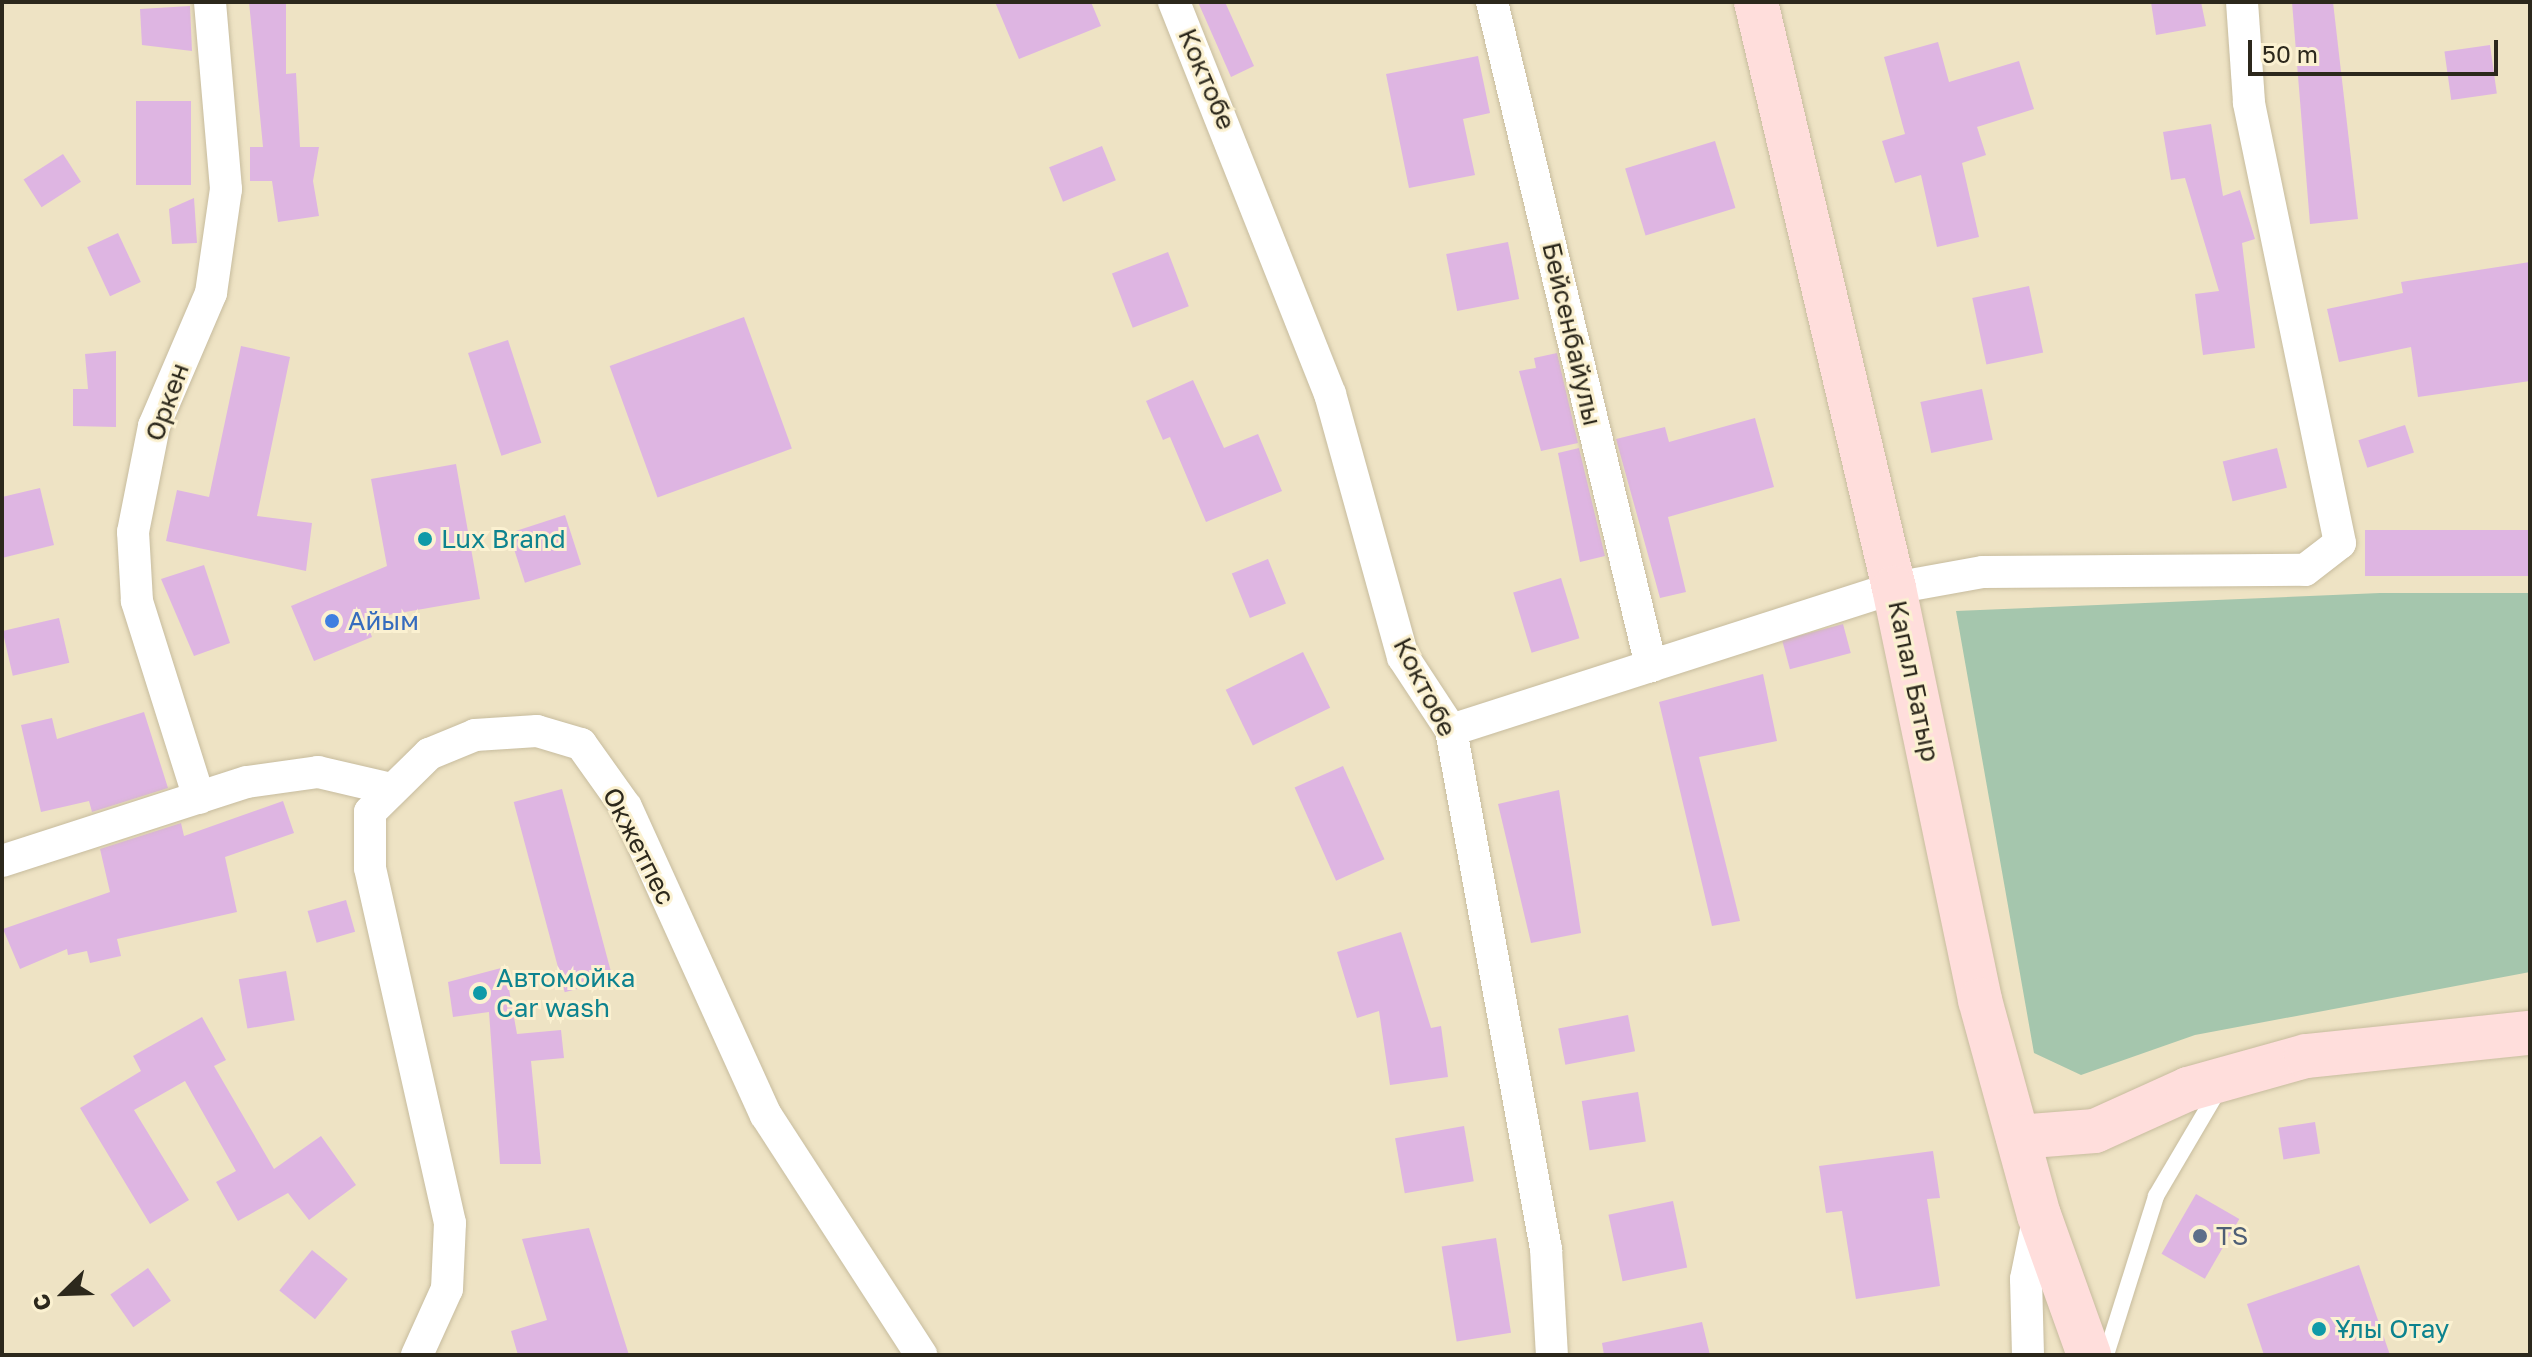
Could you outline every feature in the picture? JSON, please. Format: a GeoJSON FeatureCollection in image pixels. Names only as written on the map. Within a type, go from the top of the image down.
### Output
{"type":"FeatureCollection","features":[{"type":"Feature","properties":{"kind":"main road","name":"Капал Батыр"},"geometry":{"type":"LineString","coordinates":[[1756,2],[1894,588],[1980,1000],[2039,1215],[2089,1355]]}},
{"type":"Feature","properties":{"kind":"main road"},"geometry":{"type":"LineString","coordinates":[[2018,1137],[2095,1131],[2225,1078],[2306,1056],[2530,1033]]}},
{"type":"Feature","properties":{"kind":"street","name":"Оркен"},"geometry":{"type":"LineString","coordinates":[[199,798],[137,601],[133,532],[154,426],[211,293],[226,189],[210,2]]}},
{"type":"Feature","properties":{"kind":"street","name":"Коктобе"},"geometry":{"type":"LineString","coordinates":[[1174,2],[1330,394],[1403,657],[1451,730],[1546,1249],[1552,1355]]}},
{"type":"Feature","properties":{"kind":"street","name":"Бейсенбайулы"},"geometry":{"type":"LineString","coordinates":[[1492,2],[1651,666]]}},
{"type":"Feature","properties":{"kind":"street"},"geometry":{"type":"LineString","coordinates":[[1451,730],[1894,588],[1983,572],[2305,570],[2340,543],[2249,102],[2242,2]]}},
{"type":"Feature","properties":{"kind":"street","name":"Окжетпес"},"geometry":{"type":"LineString","coordinates":[[417,1355],[447,1289],[450,1223],[370,868],[370,812],[387,788],[429,754],[475,735],[537,731],[581,744],[626,807],[766,1115],[921,1355]]}},
{"type":"Feature","properties":{"kind":"street"},"geometry":{"type":"LineString","coordinates":[[2,861],[247,782],[318,772],[387,788]]}},
{"type":"Feature","properties":{"kind":"street"},"geometry":{"type":"LineString","coordinates":[[2028,1355],[2026,1279],[2039,1215]]}},
{"type":"Feature","properties":{"kind":"lane"},"geometry":{"type":"LineString","coordinates":[[2106,1355],[2156,1196],[2225,1078]]}},
{"type":"Feature","properties":{"kind":"green space"},"geometry":{"type":"Polygon","coordinates":[[[2380,593],[2530,593],[2530,972],[2195,1035],[2081,1075],[2034,1053],[1956,611],[2380,593]]]}},
{"type":"Feature","properties":{"kind":"building"},"geometry":{"type":"Polygon","coordinates":[[[249,2],[286,2],[286,74],[296,73],[300,147],[319,147],[313,181],[319,216],[278,222],[272,181],[250,181],[250,147],[263,147],[249,2]]]}},
{"type":"Feature","properties":{"kind":"building"},"geometry":{"type":"Polygon","coordinates":[[[995,2],[1091,2],[1101,26],[1019,59],[995,2]]]}},
{"type":"Feature","properties":{"kind":"building"},"geometry":{"type":"Polygon","coordinates":[[[1198,2],[1225,2],[1254,66],[1231,77],[1198,2]]]}},
{"type":"Feature","properties":{"kind":"building"},"geometry":{"type":"Polygon","coordinates":[[[2151,2],[2201,2],[2206,26],[2156,35],[2151,2]]]}},
{"type":"Feature","properties":{"kind":"building"},"geometry":{"type":"Polygon","coordinates":[[[2292,2],[2333,2],[2358,219],[2310,224],[2292,2]]]}},
{"type":"Feature","properties":{"kind":"building"},"geometry":{"type":"Polygon","coordinates":[[[190,6],[192,51],[142,45],[140,9],[190,6]]]}},
{"type":"Feature","properties":{"kind":"building"},"geometry":{"type":"Polygon","coordinates":[[[1938,42],[1949,82],[2019,61],[2034,109],[1977,127],[1986,155],[1962,163],[1979,237],[1937,247],[1921,175],[1895,183],[1882,141],[1905,134],[1884,57],[1938,42]]]}},
{"type":"Feature","properties":{"kind":"building"},"geometry":{"type":"Polygon","coordinates":[[[2490,45],[2497,94],[2451,100],[2444,51],[2490,45]]]}},
{"type":"Feature","properties":{"kind":"building"},"geometry":{"type":"Polygon","coordinates":[[[1478,56],[1490,113],[1463,119],[1475,175],[1409,188],[1386,74],[1478,56]]]}},
{"type":"Feature","properties":{"kind":"building"},"geometry":{"type":"Polygon","coordinates":[[[136,101],[191,101],[191,185],[136,185],[136,101]]]}},
{"type":"Feature","properties":{"kind":"building"},"geometry":{"type":"Polygon","coordinates":[[[2211,124],[2223,196],[2240,190],[2255,239],[2242,243],[2255,348],[2203,355],[2195,294],[2219,291],[2185,178],[2171,180],[2163,132],[2211,124]]]}},
{"type":"Feature","properties":{"kind":"building"},"geometry":{"type":"Polygon","coordinates":[[[1715,141],[1735,208],[1646,235],[1625,168],[1715,141]]]}},
{"type":"Feature","properties":{"kind":"building"},"geometry":{"type":"Polygon","coordinates":[[[1102,146],[1116,180],[1063,202],[1049,167],[1102,146]]]}},
{"type":"Feature","properties":{"kind":"building"},"geometry":{"type":"Polygon","coordinates":[[[63,154],[81,182],[42,207],[24,180],[63,154]]]}},
{"type":"Feature","properties":{"kind":"building"},"geometry":{"type":"Polygon","coordinates":[[[194,198],[197,243],[172,244],[169,209],[194,198]]]}},
{"type":"Feature","properties":{"kind":"building"},"geometry":{"type":"Polygon","coordinates":[[[118,233],[141,282],[110,296],[87,247],[118,233]]]}},
{"type":"Feature","properties":{"kind":"building"},"geometry":{"type":"Polygon","coordinates":[[[1508,242],[1519,299],[1457,311],[1446,254],[1508,242]]]}},
{"type":"Feature","properties":{"kind":"building"},"geometry":{"type":"Polygon","coordinates":[[[1168,252],[1189,306],[1133,328],[1112,274],[1168,252]]]}},
{"type":"Feature","properties":{"kind":"building"},"geometry":{"type":"Polygon","coordinates":[[[2530,262],[2530,381],[2418,397],[2411,347],[2339,362],[2327,309],[2403,293],[2401,282],[2530,262]]]}},
{"type":"Feature","properties":{"kind":"building"},"geometry":{"type":"Polygon","coordinates":[[[2029,286],[2043,353],[1986,365],[1972,298],[2029,286]]]}},
{"type":"Feature","properties":{"kind":"building"},"geometry":{"type":"Polygon","coordinates":[[[744,317],[792,449],[658,497],[610,366],[744,317]]]}},
{"type":"Feature","properties":{"kind":"building"},"geometry":{"type":"Polygon","coordinates":[[[508,340],[541,443],[501,456],[468,353],[508,340]]]}},
{"type":"Feature","properties":{"kind":"building"},"geometry":{"type":"Polygon","coordinates":[[[241,346],[290,357],[257,516],[312,523],[306,571],[166,541],[177,490],[209,497],[241,346]]]}},
{"type":"Feature","properties":{"kind":"building"},"geometry":{"type":"Polygon","coordinates":[[[116,351],[116,427],[73,426],[73,389],[88,389],[85,354],[116,351]]]}},
{"type":"Feature","properties":{"kind":"building"},"geometry":{"type":"Polygon","coordinates":[[[1557,353],[1578,443],[1541,451],[1519,371],[1536,368],[1534,358],[1557,353]]]}},
{"type":"Feature","properties":{"kind":"building"},"geometry":{"type":"Polygon","coordinates":[[[1193,380],[1224,448],[1258,434],[1282,491],[1206,522],[1170,437],[1163,440],[1146,401],[1193,380]]]}},
{"type":"Feature","properties":{"kind":"building"},"geometry":{"type":"Polygon","coordinates":[[[1982,389],[1993,440],[1931,453],[1920,402],[1982,389]]]}},
{"type":"Feature","properties":{"kind":"building"},"geometry":{"type":"Polygon","coordinates":[[[1755,418],[1774,487],[1668,517],[1686,592],[1660,598],[1616,439],[1665,427],[1669,442],[1755,418]]]}},
{"type":"Feature","properties":{"kind":"building"},"geometry":{"type":"Polygon","coordinates":[[[2405,425],[2414,453],[2367,468],[2358,440],[2405,425]]]}},
{"type":"Feature","properties":{"kind":"building"},"geometry":{"type":"Polygon","coordinates":[[[1579,448],[1605,556],[1580,562],[1558,453],[1579,448]]]}},
{"type":"Feature","properties":{"kind":"building"},"geometry":{"type":"Polygon","coordinates":[[[2277,448],[2287,488],[2233,501],[2223,462],[2277,448]]]}},
{"type":"Feature","properties":{"kind":"building","name":"Lux Brand"},"geometry":{"type":"Polygon","coordinates":[[[456,464],[480,599],[365,619],[372,637],[314,661],[291,606],[387,566],[371,479],[456,464]]]}},
{"type":"Feature","properties":{"kind":"building"},"geometry":{"type":"Polygon","coordinates":[[[40,488],[54,545],[2,558],[2,497],[40,488]]]}},
{"type":"Feature","properties":{"kind":"building"},"geometry":{"type":"Polygon","coordinates":[[[565,515],[581,564],[525,583],[509,533],[565,515]]]}},
{"type":"Feature","properties":{"kind":"building"},"geometry":{"type":"Polygon","coordinates":[[[2365,530],[2530,530],[2530,576],[2365,576],[2365,530]]]}},
{"type":"Feature","properties":{"kind":"building"},"geometry":{"type":"Polygon","coordinates":[[[1268,559],[1286,604],[1250,618],[1232,574],[1268,559]]]}},
{"type":"Feature","properties":{"kind":"building"},"geometry":{"type":"Polygon","coordinates":[[[204,565],[230,643],[194,656],[161,579],[204,565]]]}},
{"type":"Feature","properties":{"kind":"building"},"geometry":{"type":"Polygon","coordinates":[[[1561,578],[1579,638],[1532,653],[1513,593],[1561,578]]]}},
{"type":"Feature","properties":{"kind":"building"},"geometry":{"type":"Polygon","coordinates":[[[59,618],[69,663],[13,676],[2,631],[59,618]]]}},
{"type":"Feature","properties":{"kind":"building"},"geometry":{"type":"Polygon","coordinates":[[[1843,624],[1851,653],[1790,669],[1782,640],[1843,624]]]}},
{"type":"Feature","properties":{"kind":"building"},"geometry":{"type":"Polygon","coordinates":[[[1303,652],[1330,708],[1253,745],[1226,690],[1303,652]]]}},
{"type":"Feature","properties":{"kind":"building"},"geometry":{"type":"Polygon","coordinates":[[[1763,674],[1777,741],[1699,757],[1740,921],[1712,926],[1659,702],[1763,674]]]}},
{"type":"Feature","properties":{"kind":"building"},"geometry":{"type":"Polygon","coordinates":[[[144,712],[168,788],[92,812],[89,801],[41,812],[21,725],[52,718],[57,739],[144,712]]]}},
{"type":"Feature","properties":{"kind":"building"},"geometry":{"type":"Polygon","coordinates":[[[1343,766],[1384,859],[1336,881],[1295,788],[1343,766]]]}},
{"type":"Feature","properties":{"kind":"building"},"geometry":{"type":"Polygon","coordinates":[[[562,789],[613,979],[565,992],[514,802],[562,789]]]}},
{"type":"Feature","properties":{"kind":"building"},"geometry":{"type":"Polygon","coordinates":[[[1559,790],[1581,933],[1531,943],[1498,804],[1559,790]]]}},
{"type":"Feature","properties":{"kind":"building"},"geometry":{"type":"Polygon","coordinates":[[[283,801],[294,833],[225,857],[237,912],[117,939],[121,956],[90,963],[87,951],[68,955],[67,949],[20,969],[3,929],[110,892],[100,849],[181,823],[184,836],[283,801]]]}},
{"type":"Feature","properties":{"kind":"building"},"geometry":{"type":"Polygon","coordinates":[[[346,900],[355,932],[317,943],[308,911],[346,900]]]}},
{"type":"Feature","properties":{"kind":"building"},"geometry":{"type":"Polygon","coordinates":[[[1401,932],[1431,1028],[1441,1026],[1448,1077],[1390,1085],[1379,1011],[1357,1018],[1337,952],[1401,932]]]}},
{"type":"Feature","properties":{"kind":"building"},"geometry":{"type":"Polygon","coordinates":[[[505,967],[517,1034],[561,1030],[564,1058],[531,1061],[541,1164],[500,1164],[489,1012],[453,1017],[448,982],[505,967]]]}},
{"type":"Feature","properties":{"kind":"building"},"geometry":{"type":"Polygon","coordinates":[[[286,971],[295,1020],[247,1029],[239,979],[286,971]]]}},
{"type":"Feature","properties":{"kind":"building"},"geometry":{"type":"Polygon","coordinates":[[[1628,1015],[1635,1051],[1565,1065],[1558,1029],[1628,1015]]]}},
{"type":"Feature","properties":{"kind":"building"},"geometry":{"type":"Polygon","coordinates":[[[202,1017],[226,1060],[214,1066],[274,1169],[321,1136],[356,1185],[309,1220],[288,1193],[238,1221],[216,1182],[236,1171],[185,1081],[134,1110],[189,1200],[150,1224],[80,1108],[141,1071],[133,1056],[202,1017]]]}},
{"type":"Feature","properties":{"kind":"building"},"geometry":{"type":"Polygon","coordinates":[[[1638,1092],[1646,1141],[1590,1150],[1582,1101],[1638,1092]]]}},
{"type":"Feature","properties":{"kind":"building"},"geometry":{"type":"Polygon","coordinates":[[[2315,1122],[2320,1154],[2283,1159],[2278,1128],[2315,1122]]]}},
{"type":"Feature","properties":{"kind":"building"},"geometry":{"type":"Polygon","coordinates":[[[1464,1126],[1474,1181],[1405,1193],[1395,1138],[1464,1126]]]}},
{"type":"Feature","properties":{"kind":"building"},"geometry":{"type":"Polygon","coordinates":[[[1933,1151],[1940,1198],[1927,1199],[1940,1286],[1856,1299],[1842,1211],[1826,1213],[1819,1166],[1933,1151]]]}},
{"type":"Feature","properties":{"kind":"building","name":"TS"},"geometry":{"type":"Polygon","coordinates":[[[2196,1194],[2239,1219],[2205,1279],[2162,1254],[2196,1194]]]}},
{"type":"Feature","properties":{"kind":"building"},"geometry":{"type":"Polygon","coordinates":[[[1673,1201],[1687,1268],[1623,1281],[1608,1215],[1673,1201]]]}},
{"type":"Feature","properties":{"kind":"building"},"geometry":{"type":"Polygon","coordinates":[[[589,1228],[629,1355],[518,1355],[511,1331],[547,1320],[522,1239],[589,1228]]]}},
{"type":"Feature","properties":{"kind":"building"},"geometry":{"type":"Polygon","coordinates":[[[1496,1238],[1511,1333],[1457,1341],[1442,1247],[1496,1238]]]}},
{"type":"Feature","properties":{"kind":"building"},"geometry":{"type":"Polygon","coordinates":[[[312,1250],[348,1279],[315,1319],[279,1290],[312,1250]]]}},
{"type":"Feature","properties":{"kind":"building","name":"Ұлы Отау"},"geometry":{"type":"Polygon","coordinates":[[[2359,1265],[2390,1355],[2264,1355],[2247,1304],[2359,1265]]]}},
{"type":"Feature","properties":{"kind":"building"},"geometry":{"type":"Polygon","coordinates":[[[148,1268],[171,1301],[133,1327],[110,1294],[148,1268]]]}},
{"type":"Feature","properties":{"kind":"building"},"geometry":{"type":"Polygon","coordinates":[[[1702,1322],[1710,1355],[1604,1355],[1602,1343],[1702,1322]]]}},
{"type":"Feature","properties":{"kind":"place","name":"Lux Brand"},"geometry":{"type":"Point","coordinates":[425,539]}},
{"type":"Feature","properties":{"kind":"place","name":"Айым"},"geometry":{"type":"Point","coordinates":[332,621]}},
{"type":"Feature","properties":{"kind":"place","name":"Автомойка Car wash"},"geometry":{"type":"Point","coordinates":[480,993]}},
{"type":"Feature","properties":{"kind":"place","name":"TS"},"geometry":{"type":"Point","coordinates":[2200,1236]}},
{"type":"Feature","properties":{"kind":"place","name":"Ұлы Отау"},"geometry":{"type":"Point","coordinates":[2319,1329]}}]}
